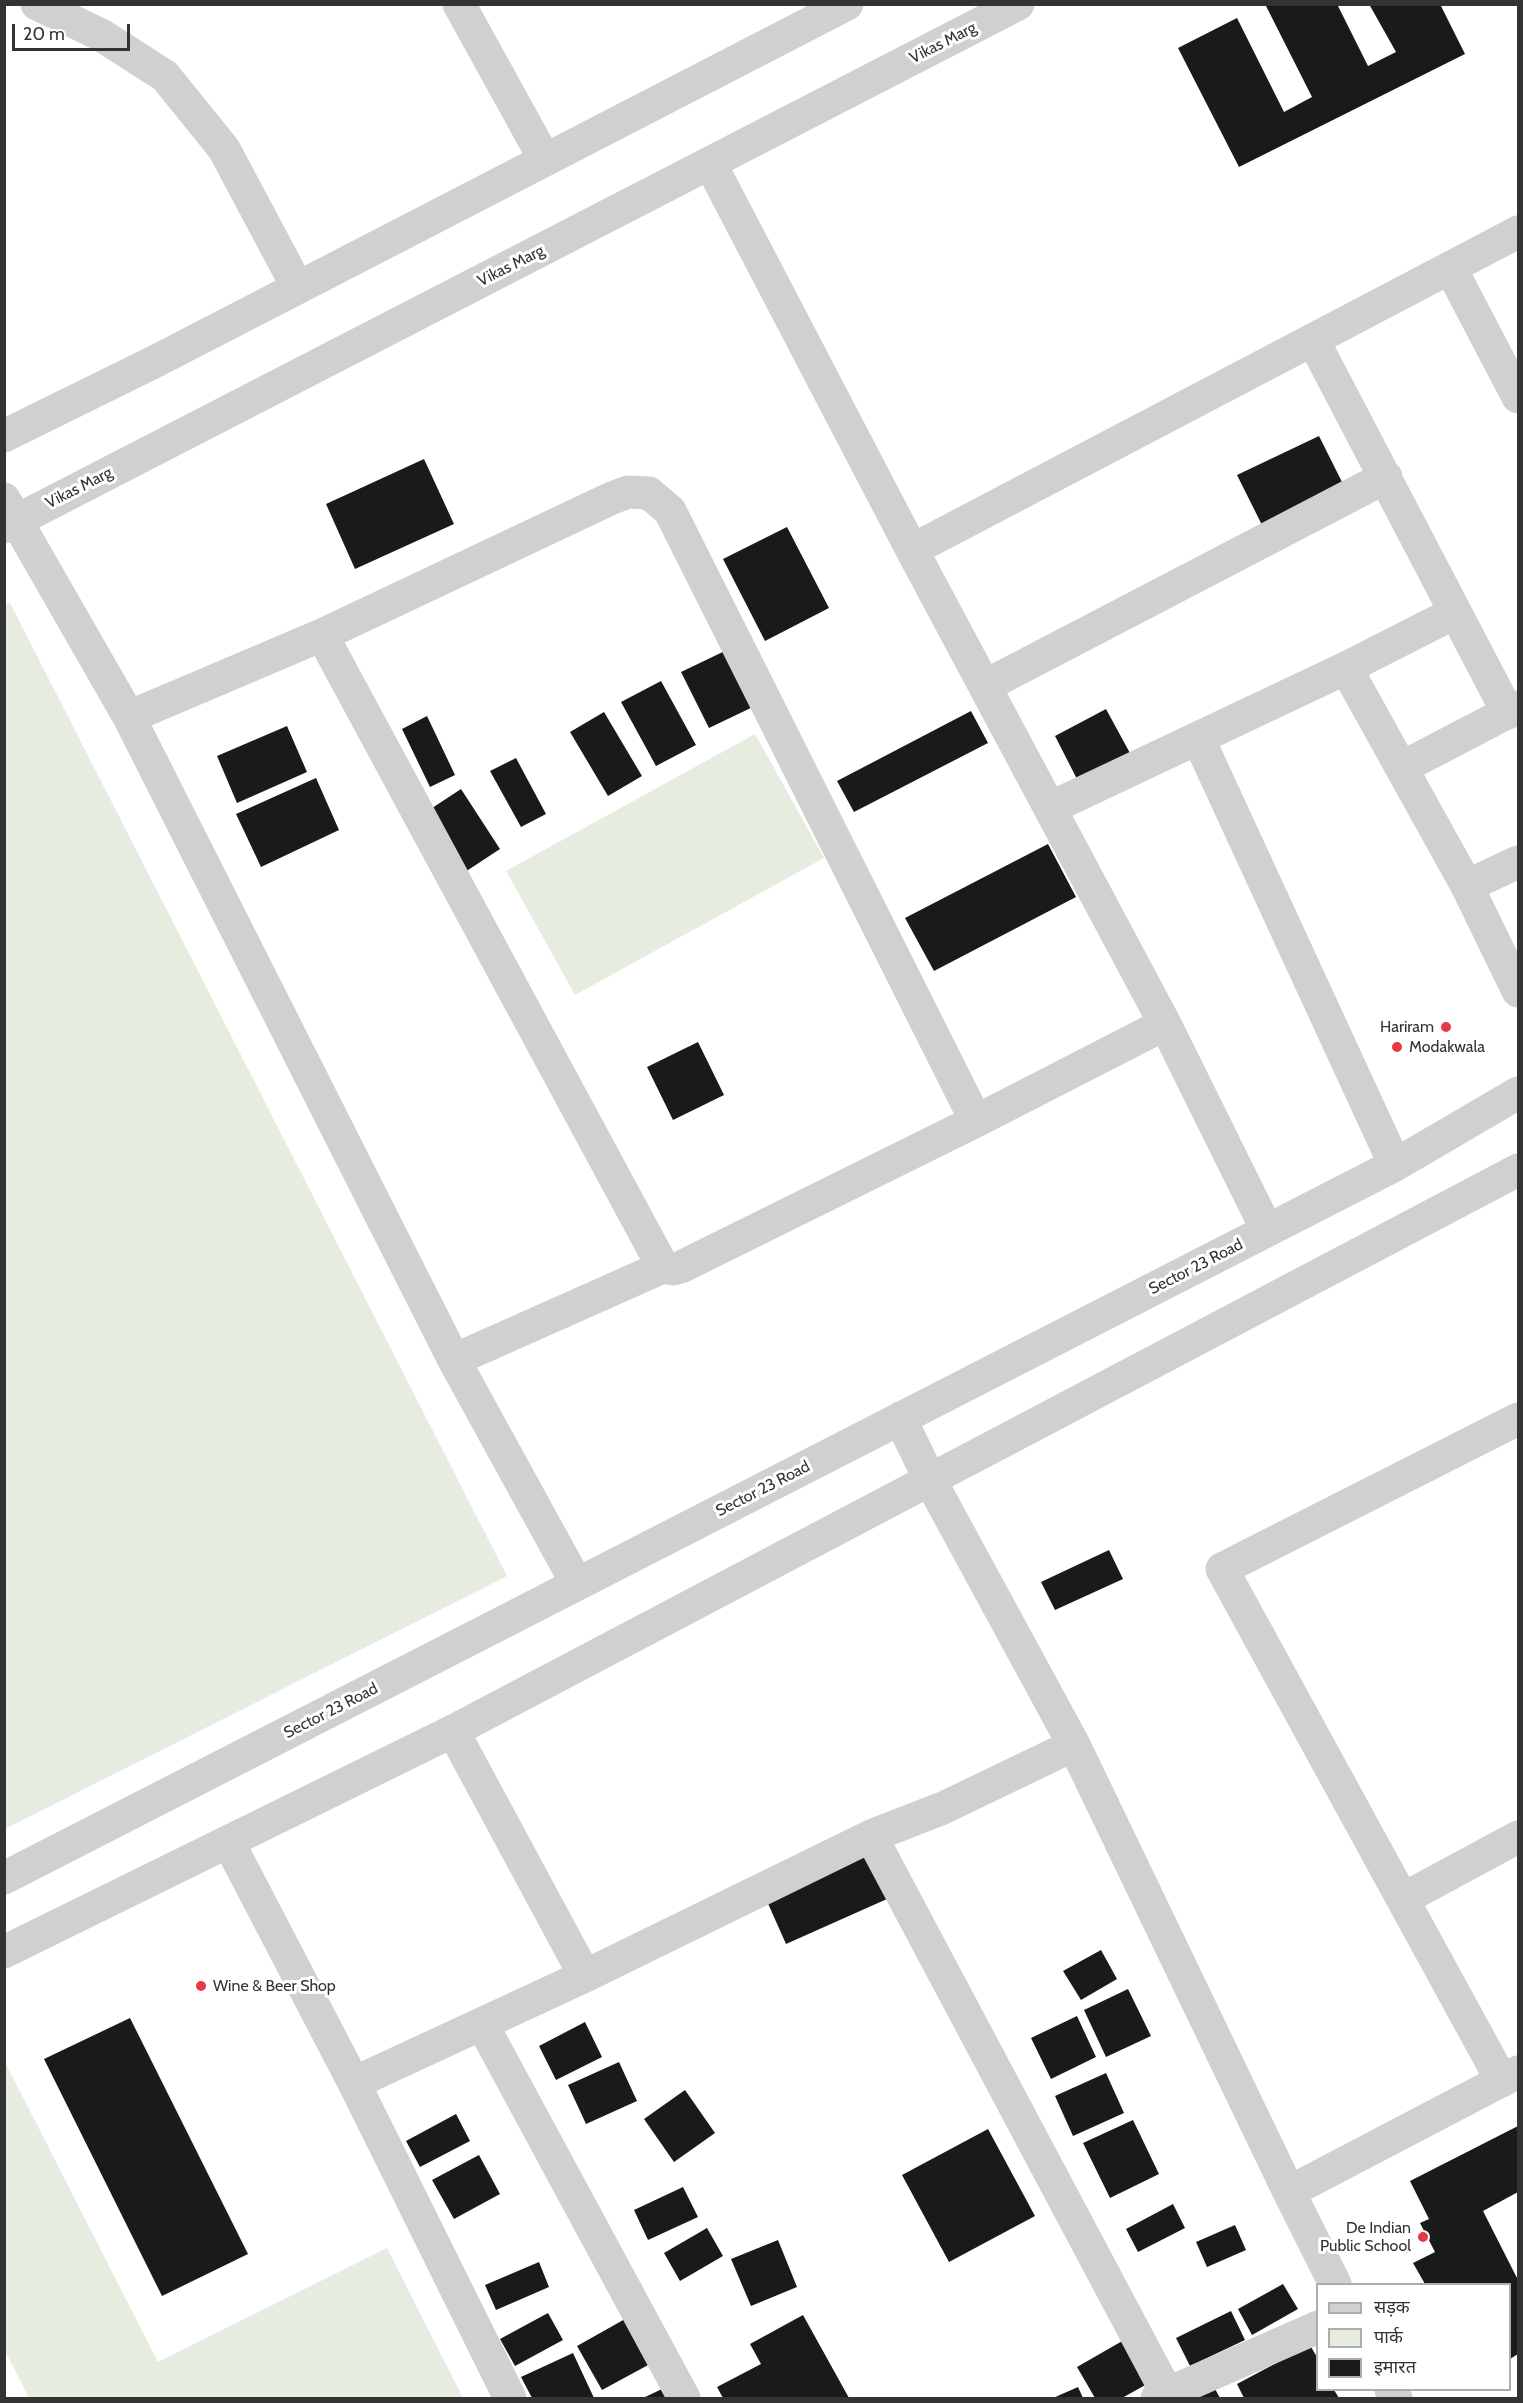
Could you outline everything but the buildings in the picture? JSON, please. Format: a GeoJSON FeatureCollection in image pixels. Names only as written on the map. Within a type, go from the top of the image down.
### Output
{"type":"FeatureCollection","features":[{"type":"Feature","properties":{"kind":"street"},"geometry":{"type":"LineString","coordinates":[[38,4],[101,34],[165,76],[224,149],[298,288]]}},
{"type":"Feature","properties":{"kind":"street"},"geometry":{"type":"LineString","coordinates":[[459,4],[545,160]]}},
{"type":"Feature","properties":{"kind":"street"},"geometry":{"type":"LineString","coordinates":[[4,436],[298,288],[847,4]]}},
{"type":"Feature","properties":{"kind":"street","name":"Vikas Marg"},"geometry":{"type":"LineString","coordinates":[[9,516],[710,163],[1018,4]]}},
{"type":"Feature","properties":{"kind":"street"},"geometry":{"type":"LineString","coordinates":[[710,163],[912,550],[1165,1024],[1267,1230]]}},
{"type":"Feature","properties":{"kind":"street"},"geometry":{"type":"LineString","coordinates":[[912,550],[1518,232]]}},
{"type":"Feature","properties":{"kind":"street"},"geometry":{"type":"LineString","coordinates":[[1451,269],[1518,397]]}},
{"type":"Feature","properties":{"kind":"street"},"geometry":{"type":"LineString","coordinates":[[1313,340],[1455,613],[1513,710],[1403,767]]}},
{"type":"Feature","properties":{"kind":"street"},"geometry":{"type":"LineString","coordinates":[[985,686],[1386,477]]}},
{"type":"Feature","properties":{"kind":"street"},"geometry":{"type":"LineString","coordinates":[[129,717],[322,635],[612,498],[628,492],[649,493],[670,511],[976,1121]]}},
{"type":"Feature","properties":{"kind":"street"},"geometry":{"type":"LineString","coordinates":[[9,516],[129,717],[454,1360],[577,1584]]}},
{"type":"Feature","properties":{"kind":"street"},"geometry":{"type":"LineString","coordinates":[[1050,808],[1346,668],[1455,613]]}},
{"type":"Feature","properties":{"kind":"street"},"geometry":{"type":"LineString","coordinates":[[322,635],[663,1268]]}},
{"type":"Feature","properties":{"kind":"street"},"geometry":{"type":"LineString","coordinates":[[1346,668],[1467,886],[1518,991]]}},
{"type":"Feature","properties":{"kind":"street"},"geometry":{"type":"LineString","coordinates":[[1198,738],[1395,1165]]}},
{"type":"Feature","properties":{"kind":"street"},"geometry":{"type":"LineString","coordinates":[[1467,886],[1518,862]]}},
{"type":"Feature","properties":{"kind":"street"},"geometry":{"type":"LineString","coordinates":[[454,1360],[663,1268],[681,1267],[976,1121],[1165,1024]]}},
{"type":"Feature","properties":{"kind":"street","name":"Sector 23 Road"},"geometry":{"type":"LineString","coordinates":[[4,1878],[1395,1165],[1518,1093]]}},
{"type":"Feature","properties":{"kind":"street"},"geometry":{"type":"LineString","coordinates":[[4,1952],[230,1843],[453,1731],[1518,1170]]}},
{"type":"Feature","properties":{"kind":"street"},"geometry":{"type":"LineString","coordinates":[[900,1418],[930,1480],[1074,1745],[1334,2283]]}},
{"type":"Feature","properties":{"kind":"street"},"geometry":{"type":"LineString","coordinates":[[1289,2192],[1510,2076],[1403,1899],[1222,1569],[1518,1419]]}},
{"type":"Feature","properties":{"kind":"street"},"geometry":{"type":"LineString","coordinates":[[453,1731],[585,1976]]}},
{"type":"Feature","properties":{"kind":"street"},"geometry":{"type":"LineString","coordinates":[[354,2083],[585,1976],[871,1836],[943,1808],[1074,1745]]}},
{"type":"Feature","properties":{"kind":"street"},"geometry":{"type":"LineString","coordinates":[[871,1836],[1162,2396],[1316,2327]]}},
{"type":"Feature","properties":{"kind":"street"},"geometry":{"type":"LineString","coordinates":[[1403,1899],[1518,1837]]}},
{"type":"Feature","properties":{"kind":"street"},"geometry":{"type":"LineString","coordinates":[[230,1843],[354,2083],[510,2398]]}},
{"type":"Feature","properties":{"kind":"street"},"geometry":{"type":"LineString","coordinates":[[482,2024],[684,2398]]}},
{"type":"Feature","properties":{"kind":"green space"},"geometry":{"type":"Polygon","coordinates":[[[10,603],[507,1576],[5,1829],[4,606],[10,603]]]}},
{"type":"Feature","properties":{"kind":"green space"},"geometry":{"type":"Polygon","coordinates":[[[755,734],[824,858],[575,995],[506,871],[755,734]]]}},
{"type":"Feature","properties":{"kind":"green space"},"geometry":{"type":"Polygon","coordinates":[[[4,2060],[158,2362],[387,2248],[463,2398],[29,2398],[5,2351],[4,2060]]]}},
{"type":"Feature","properties":{"kind":"place","name":"Hariram"},"geometry":{"type":"Point","coordinates":[1446,1027]}},
{"type":"Feature","properties":{"kind":"place","name":"Modakwala"},"geometry":{"type":"Point","coordinates":[1397,1047]}},
{"type":"Feature","properties":{"kind":"place","name":"Wine & Beer Shop"},"geometry":{"type":"Point","coordinates":[201,1986]}},
{"type":"Feature","properties":{"kind":"place","name":"De Indian Public School"},"geometry":{"type":"Point","coordinates":[1423,2237]}}]}
